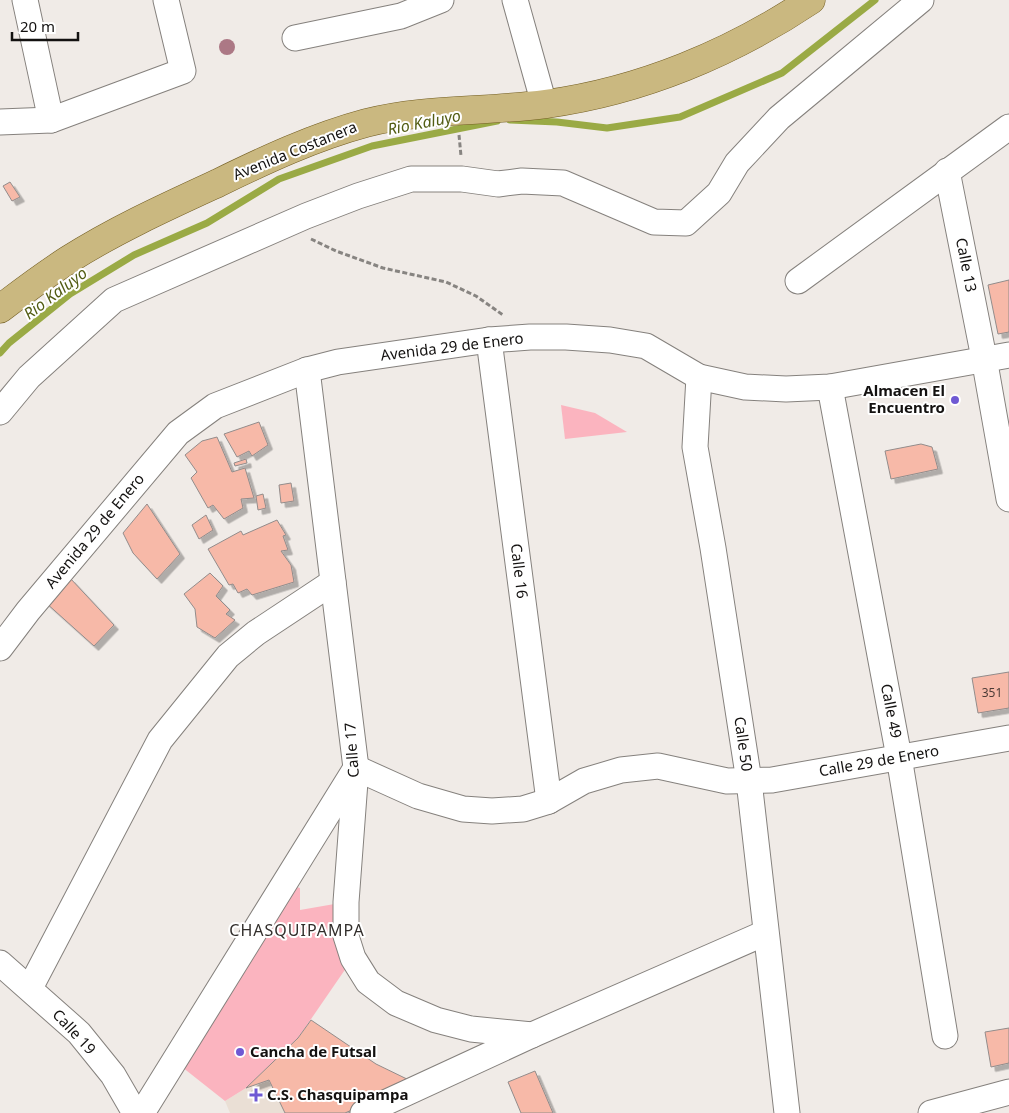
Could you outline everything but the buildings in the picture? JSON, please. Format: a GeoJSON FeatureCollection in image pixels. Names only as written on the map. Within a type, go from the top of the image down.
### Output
{"type":"FeatureCollection","features":[{"type":"Feature","properties":{"kind":"main road","name":"Avenida Costanera"},"geometry":{"type":"LineString","coordinates":[[0,309],[55,269],[162,209],[308,143],[365,124],[426,112],[544,104],[603,94],[665,74],[717,53],[772,26],[811,0]]}},
{"type":"Feature","properties":{"kind":"street"},"geometry":{"type":"LineString","coordinates":[[25,0],[51,120]]}},
{"type":"Feature","properties":{"kind":"street"},"geometry":{"type":"LineString","coordinates":[[0,122],[51,120],[183,71],[166,0]]}},
{"type":"Feature","properties":{"kind":"street"},"geometry":{"type":"LineString","coordinates":[[295,38],[401,16],[441,0]]}},
{"type":"Feature","properties":{"kind":"street"},"geometry":{"type":"LineString","coordinates":[[515,0],[544,104]]}},
{"type":"Feature","properties":{"kind":"street"},"geometry":{"type":"LineString","coordinates":[[0,412],[28,378],[114,300],[283,226],[358,196],[411,179],[462,179],[498,184],[522,181],[563,184],[654,222],[686,223],[719,193],[737,163],[779,118],[921,0]]}},
{"type":"Feature","properties":{"kind":"street"},"geometry":{"type":"LineString","coordinates":[[798,281],[1009,127]]}},
{"type":"Feature","properties":{"kind":"street","name":"Calle 13"},"geometry":{"type":"LineString","coordinates":[[947,171],[984,358],[1009,500]]}},
{"type":"Feature","properties":{"kind":"street","name":"Avenida 29 de Enero"},"geometry":{"type":"LineString","coordinates":[[0,648],[28,611],[178,433],[215,406],[307,370],[338,362],[489,340],[530,336],[610,340],[646,346],[699,377],[745,387],[786,389],[830,387],[1009,355]]}},
{"type":"Feature","properties":{"kind":"street","name":"Calle 16"},"geometry":{"type":"LineString","coordinates":[[489,340],[549,801]]}},
{"type":"Feature","properties":{"kind":"street","name":"Calle 17"},"geometry":{"type":"LineString","coordinates":[[307,370],[356,768],[346,902],[346,936],[353,958],[368,982],[396,1003],[436,1020],[471,1029],[532,1035]]}},
{"type":"Feature","properties":{"kind":"street","name":"Calle 50"},"geometry":{"type":"LineString","coordinates":[[699,377],[695,447],[714,548],[749,781],[787,1113]]}},
{"type":"Feature","properties":{"kind":"street","name":"Calle 49"},"geometry":{"type":"LineString","coordinates":[[830,387],[899,758],[945,1036]]}},
{"type":"Feature","properties":{"kind":"street"},"geometry":{"type":"LineString","coordinates":[[30,988],[160,740],[228,656],[256,633],[333,582]]}},
{"type":"Feature","properties":{"kind":"street","name":"Calle 29 de Enero"},"geometry":{"type":"LineString","coordinates":[[356,768],[418,796],[463,809],[492,811],[523,808],[549,801],[584,781],[621,770],[658,766],[727,781],[772,780],[1009,738]]}},
{"type":"Feature","properties":{"kind":"street"},"geometry":{"type":"LineString","coordinates":[[142,1113],[356,768]]}},
{"type":"Feature","properties":{"kind":"street"},"geometry":{"type":"LineString","coordinates":[[363,1113],[532,1035],[765,933]]}},
{"type":"Feature","properties":{"kind":"street","name":"Calle 19"},"geometry":{"type":"LineString","coordinates":[[0,963],[79,1033],[113,1075],[135,1113]]}},
{"type":"Feature","properties":{"kind":"street"},"geometry":{"type":"LineString","coordinates":[[932,1113],[1009,1092]]}},
{"type":"Feature","properties":{"kind":"path"},"geometry":{"type":"LineString","coordinates":[[283,226],[336,251],[383,268],[446,282],[476,296],[530,336]]}},
{"type":"Feature","properties":{"kind":"shaded area"},"geometry":{"type":"Polygon","coordinates":[[[561,405],[595,413],[627,432],[565,439],[561,405]]]}},
{"type":"Feature","properties":{"kind":"shaded area"},"geometry":{"type":"Polygon","coordinates":[[[287,884],[300,888],[300,910],[346,902],[353,958],[298,1038],[246,1088],[225,1101],[182,1067],[287,884]]]}},
{"type":"Feature","properties":{"kind":"shaded area","name":"C.S. Chasquipampa"},"geometry":{"type":"Polygon","coordinates":[[[269,1080],[285,1113],[230,1113],[225,1101],[246,1088],[269,1080]]]}},
{"type":"Feature","properties":{"kind":"waterway","name":"Rio Kaluyo"},"geometry":{"type":"LineString","coordinates":[[510,120],[557,122],[607,128],[680,117],[782,73],[875,0]]}},
{"type":"Feature","properties":{"kind":"waterway","name":"Rio Kaluyo"},"geometry":{"type":"LineString","coordinates":[[0,353],[9,343],[70,294],[134,255],[207,223],[279,179],[372,146],[497,121]]}},
{"type":"Feature","properties":{"kind":"place","name":"Almacen El Encuentro"},"geometry":{"type":"Point","coordinates":[955,400]}},
{"type":"Feature","properties":{"kind":"place","name":"Cancha de Futsal"},"geometry":{"type":"Point","coordinates":[240,1052]}},
{"type":"Feature","properties":{"kind":"place","name":"C.S. Chasquipampa"},"geometry":{"type":"Point","coordinates":[256,1095]}},
{"type":"Feature","properties":{"kind":"district","name":"CHASQUIPAMPA"},"geometry":{"type":"Point","coordinates":[297,930]}}]}
